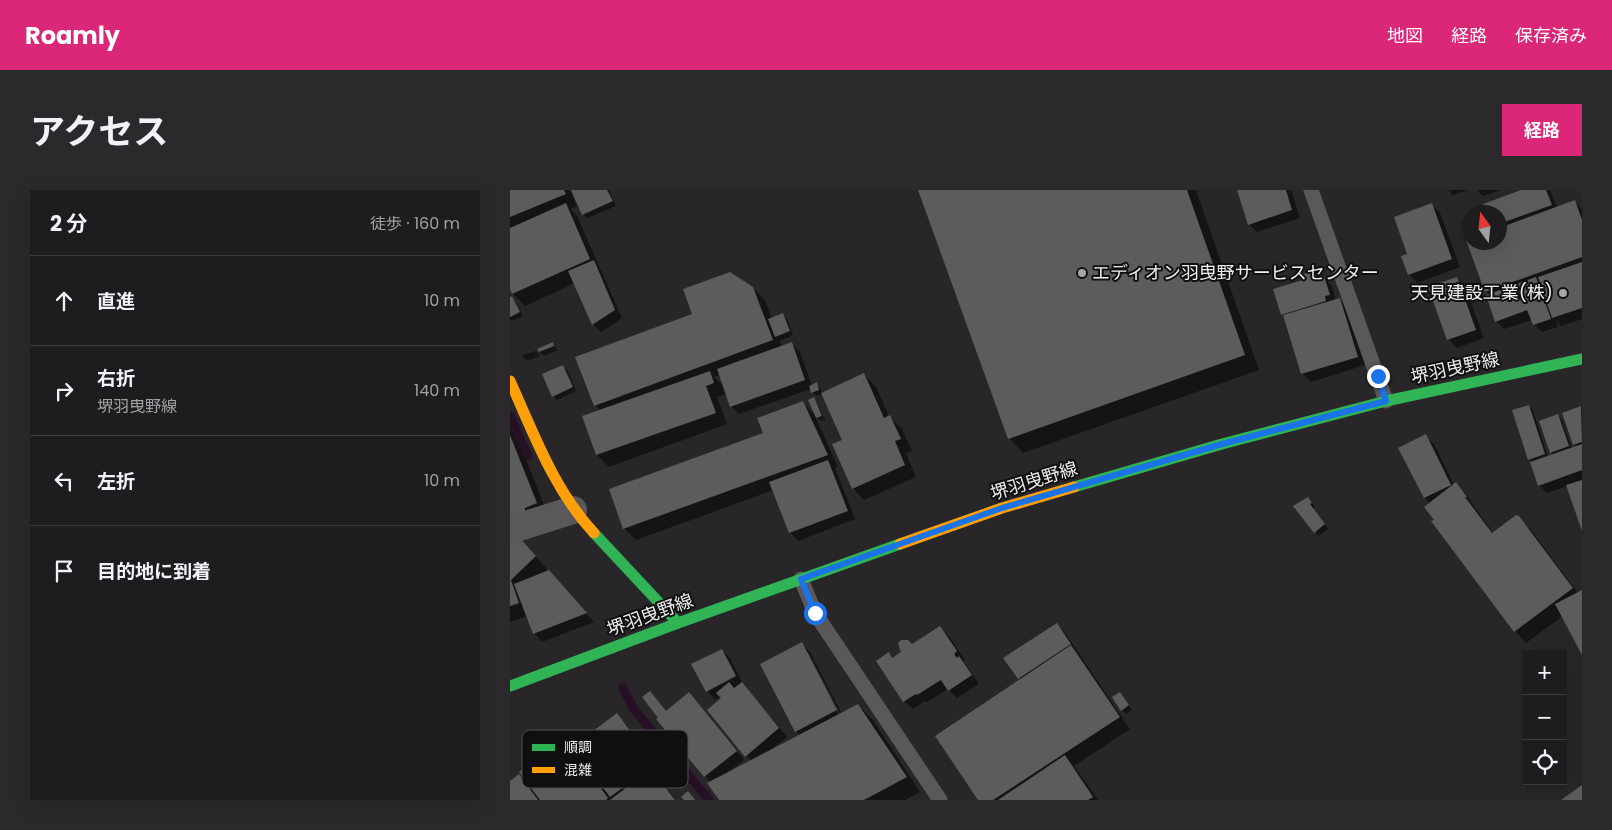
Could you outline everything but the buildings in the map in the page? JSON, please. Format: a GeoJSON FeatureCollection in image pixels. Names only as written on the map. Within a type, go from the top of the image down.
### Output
{"type":"FeatureCollection","features":[{"type":"Feature","properties":{"kind":"main road","name":"堺羽曳野線"},"geometry":{"type":"LineString","coordinates":[[510,686],[678,623],[1002,508],[1222,444],[1386,401],[1582,359]]}},
{"type":"Feature","properties":{"kind":"main road"},"geometry":{"type":"LineString","coordinates":[[510,380],[546,462],[573,510],[678,623]]}},
{"type":"Feature","properties":{"kind":"street"},"geometry":{"type":"LineString","coordinates":[[510,530],[573,510]]}},
{"type":"Feature","properties":{"kind":"lane"},"geometry":{"type":"LineString","coordinates":[[1311,190],[1386,401]]}},
{"type":"Feature","properties":{"kind":"lane"},"geometry":{"type":"LineString","coordinates":[[801,579],[815,613],[940,800]]}},
{"type":"Feature","properties":{"kind":"waterway"},"geometry":{"type":"LineString","coordinates":[[510,416],[528,456]]}},
{"type":"Feature","properties":{"kind":"waterway"},"geometry":{"type":"LineString","coordinates":[[623,688],[633,708],[651,730]]}},
{"type":"Feature","properties":{"kind":"waterway"},"geometry":{"type":"LineString","coordinates":[[688,775],[709,800]]}},
{"type":"Feature","properties":{"kind":"traffic: fast"},"geometry":{"type":"LineString","coordinates":[[1074,487],[1222,444],[1386,401],[1582,359]]}},
{"type":"Feature","properties":{"kind":"traffic: fast"},"geometry":{"type":"LineString","coordinates":[[594,533],[678,623]]}},
{"type":"Feature","properties":{"kind":"traffic: fast"},"geometry":{"type":"LineString","coordinates":[[510,686],[678,623],[900,544]]}},
{"type":"Feature","properties":{"kind":"traffic: slow"},"geometry":{"type":"LineString","coordinates":[[510,381],[556,480],[567,499],[594,533]]}},
{"type":"Feature","properties":{"kind":"traffic: slow"},"geometry":{"type":"LineString","coordinates":[[900,544],[1002,508],[1074,487]]}},
{"type":"Feature","properties":{"kind":"place","name":"エディオン羽曳野サービスセンター"},"geometry":{"type":"Point","coordinates":[1082,273]}},
{"type":"Feature","properties":{"kind":"place","name":"天見建設工業(株)"},"geometry":{"type":"Point","coordinates":[1563,293]}},
{"type":"Feature","properties":{"kind":"route"},"geometry":{"type":"LineString","coordinates":[[815,613],[801,579],[1002,508],[1222,444],[1386,401],[1378,376]]}}]}
